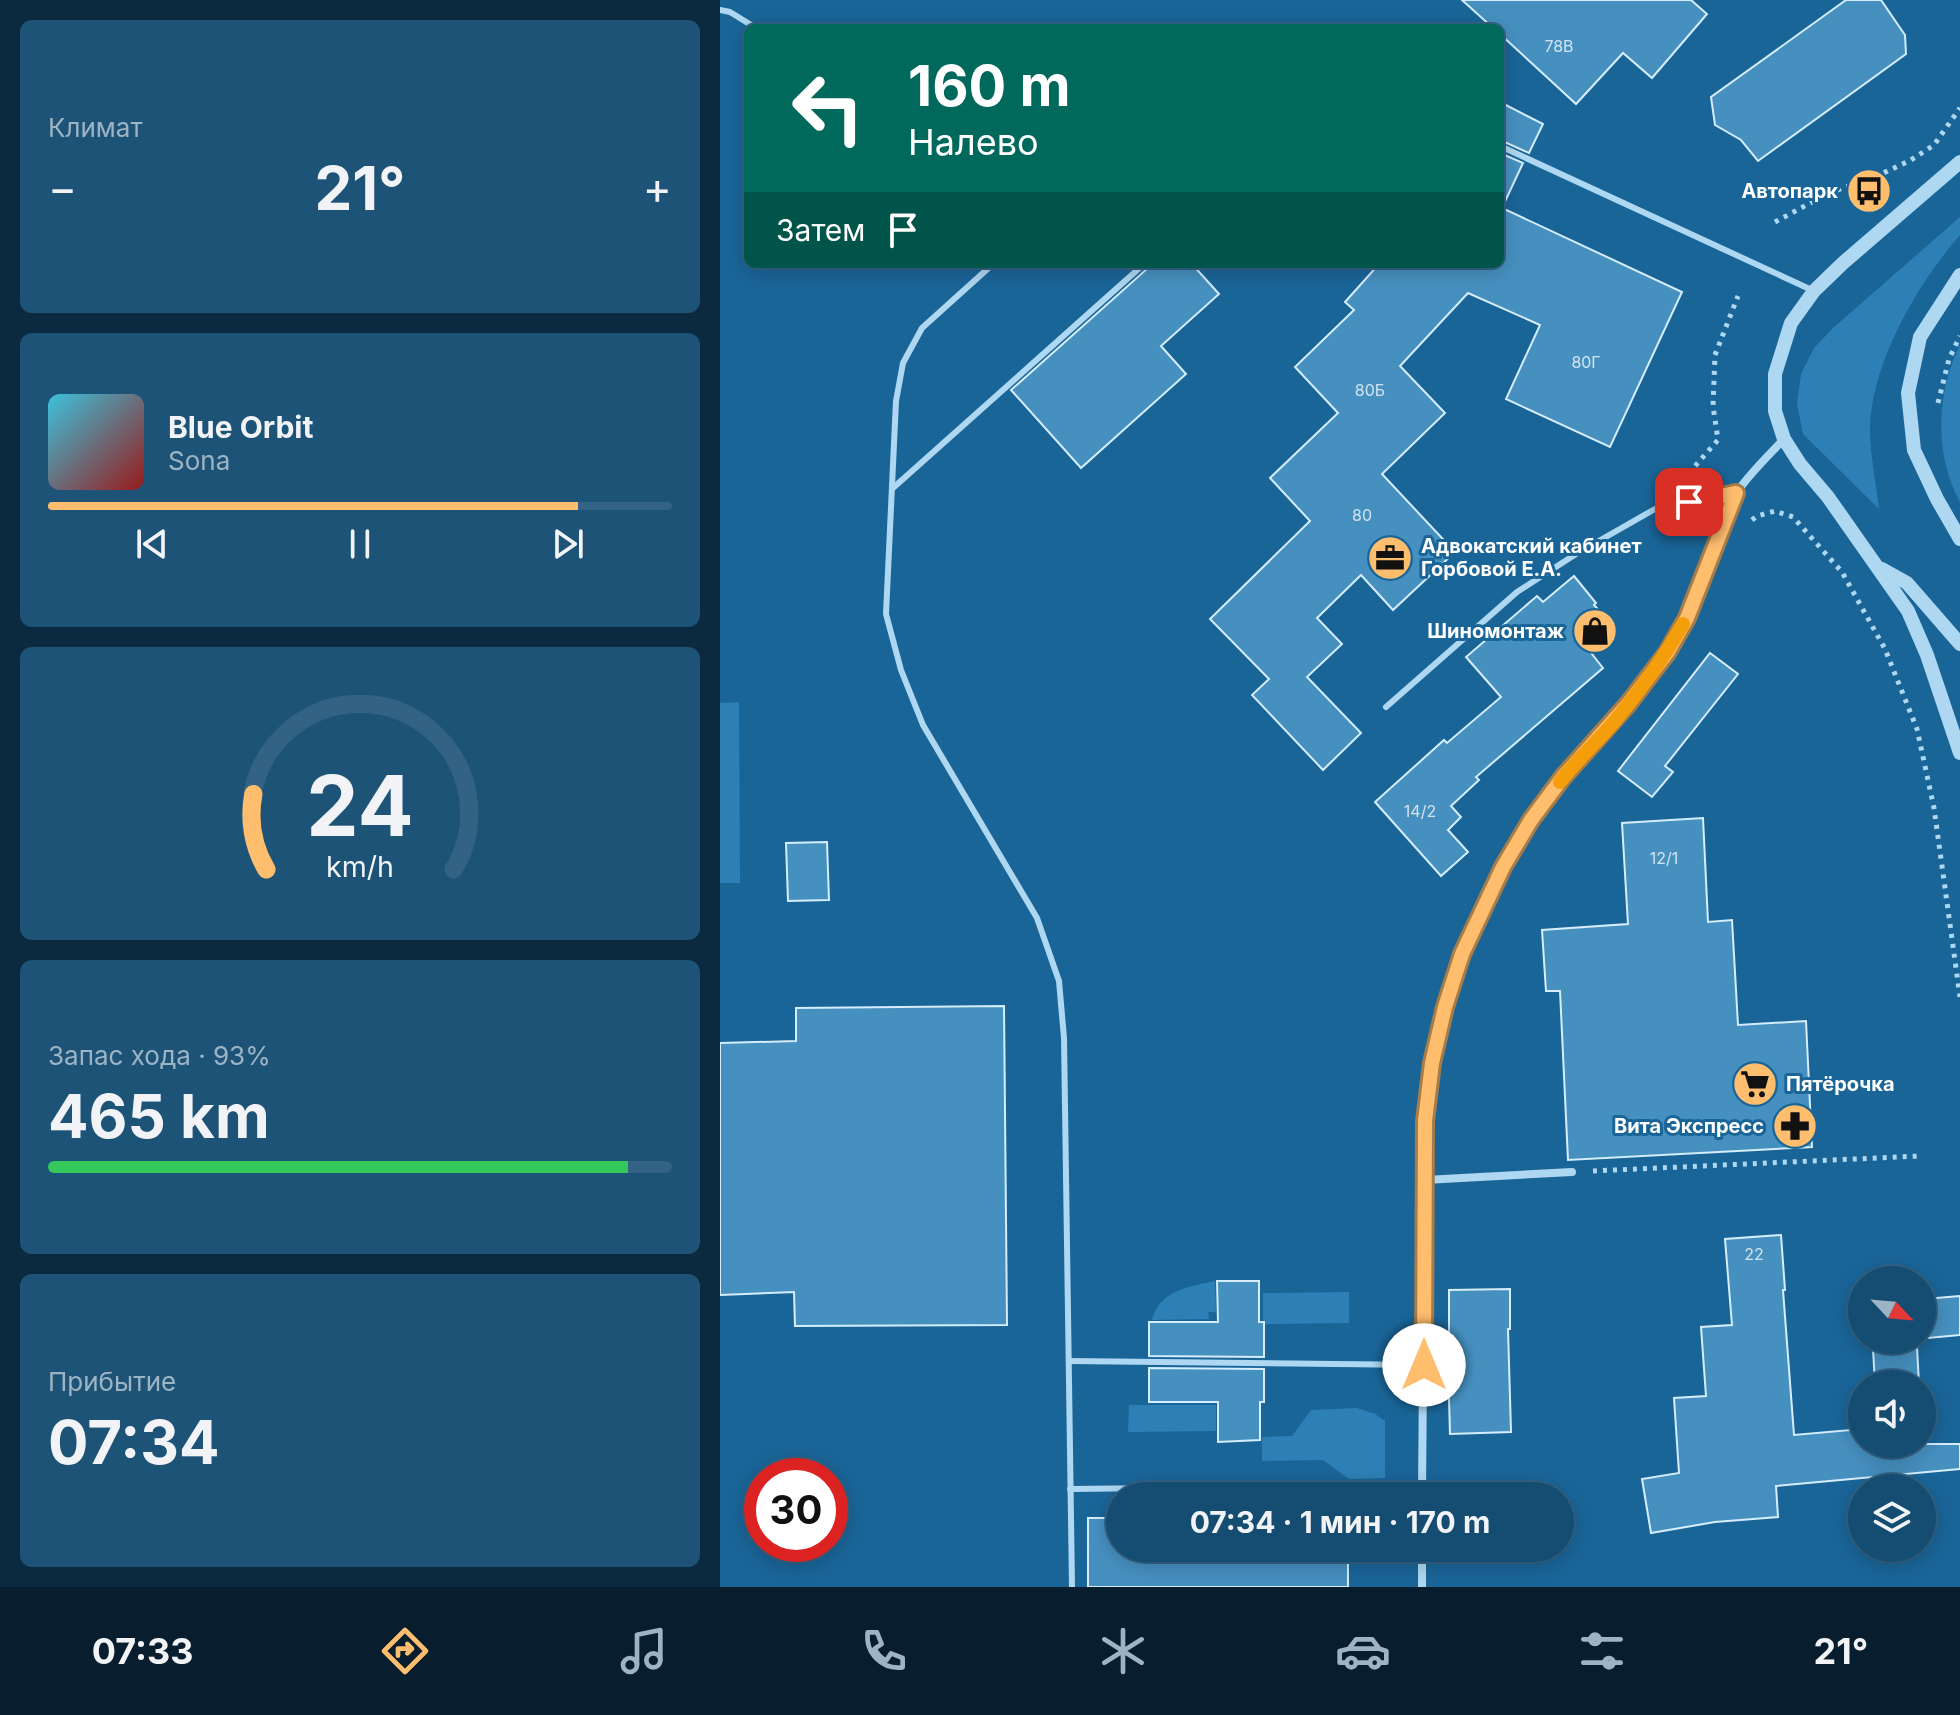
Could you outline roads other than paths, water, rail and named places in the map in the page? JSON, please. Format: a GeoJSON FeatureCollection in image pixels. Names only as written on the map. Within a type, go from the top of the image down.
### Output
{"type":"FeatureCollection","features":[{"type":"Feature","properties":{"kind":"street"},"geometry":{"type":"LineString","coordinates":[[1960,162],[1814,291],[1791,323],[1775,374],[1775,411],[1784,439],[1908,611],[1927,655],[1960,753]]}},
{"type":"Feature","properties":{"kind":"street"},"geometry":{"type":"LineString","coordinates":[[1960,275],[1920,337],[1908,393],[1914,450],[1960,539]]}},
{"type":"Feature","properties":{"kind":"street"},"geometry":{"type":"LineString","coordinates":[[1422,1482],[1425,1121],[1432,1063],[1462,954],[1503,867],[1531,820],[1563,777],[1633,699],[1667,653],[1687,618],[1736,493],[1784,439]]}},
{"type":"Feature","properties":{"kind":"street"},"geometry":{"type":"LineString","coordinates":[[1878,567],[1907,583],[1960,644]]}},
{"type":"Feature","properties":{"kind":"street"},"geometry":{"type":"LineString","coordinates":[[1425,1180],[1572,1172]]}},
{"type":"Feature","properties":{"kind":"street"},"geometry":{"type":"LineString","coordinates":[[1422,1562],[1422,1587]]}},
{"type":"Feature","properties":{"kind":"lane"},"geometry":{"type":"LineString","coordinates":[[720,10],[730,12],[750,24]]}},
{"type":"Feature","properties":{"kind":"lane"},"geometry":{"type":"LineString","coordinates":[[1504,148],[1814,291]]}},
{"type":"Feature","properties":{"kind":"lane"},"geometry":{"type":"LineString","coordinates":[[989,268],[922,328],[903,363],[896,401],[886,614],[901,670],[923,725],[1037,918],[1059,981],[1064,1038],[1072,1587]]}},
{"type":"Feature","properties":{"kind":"lane"},"geometry":{"type":"LineString","coordinates":[[893,488],[1140,268]]}},
{"type":"Feature","properties":{"kind":"lane"},"geometry":{"type":"LineString","coordinates":[[1386,707],[1517,592],[1576,554],[1655,509],[1736,493]]}},
{"type":"Feature","properties":{"kind":"lane"},"geometry":{"type":"LineString","coordinates":[[1069,1361],[1424,1365]]}},
{"type":"Feature","properties":{"kind":"lane"},"geometry":{"type":"LineString","coordinates":[[1070,1489],[1106,1489]]}},
{"type":"Feature","properties":{"kind":"place","name":"Автопарк"},"geometry":{"type":"Point","coordinates":[1869,191]}},
{"type":"Feature","properties":{"kind":"place","name":"Адвокатский кабинет Горбовой Е.А."},"geometry":{"type":"Point","coordinates":[1390,558]}},
{"type":"Feature","properties":{"kind":"place","name":"Шиномонтаж"},"geometry":{"type":"Point","coordinates":[1595,631]}},
{"type":"Feature","properties":{"kind":"place","name":"Пятёрочка"},"geometry":{"type":"Point","coordinates":[1755,1084]}},
{"type":"Feature","properties":{"kind":"place","name":"Вита Экспресс"},"geometry":{"type":"Point","coordinates":[1795,1126]}}]}
